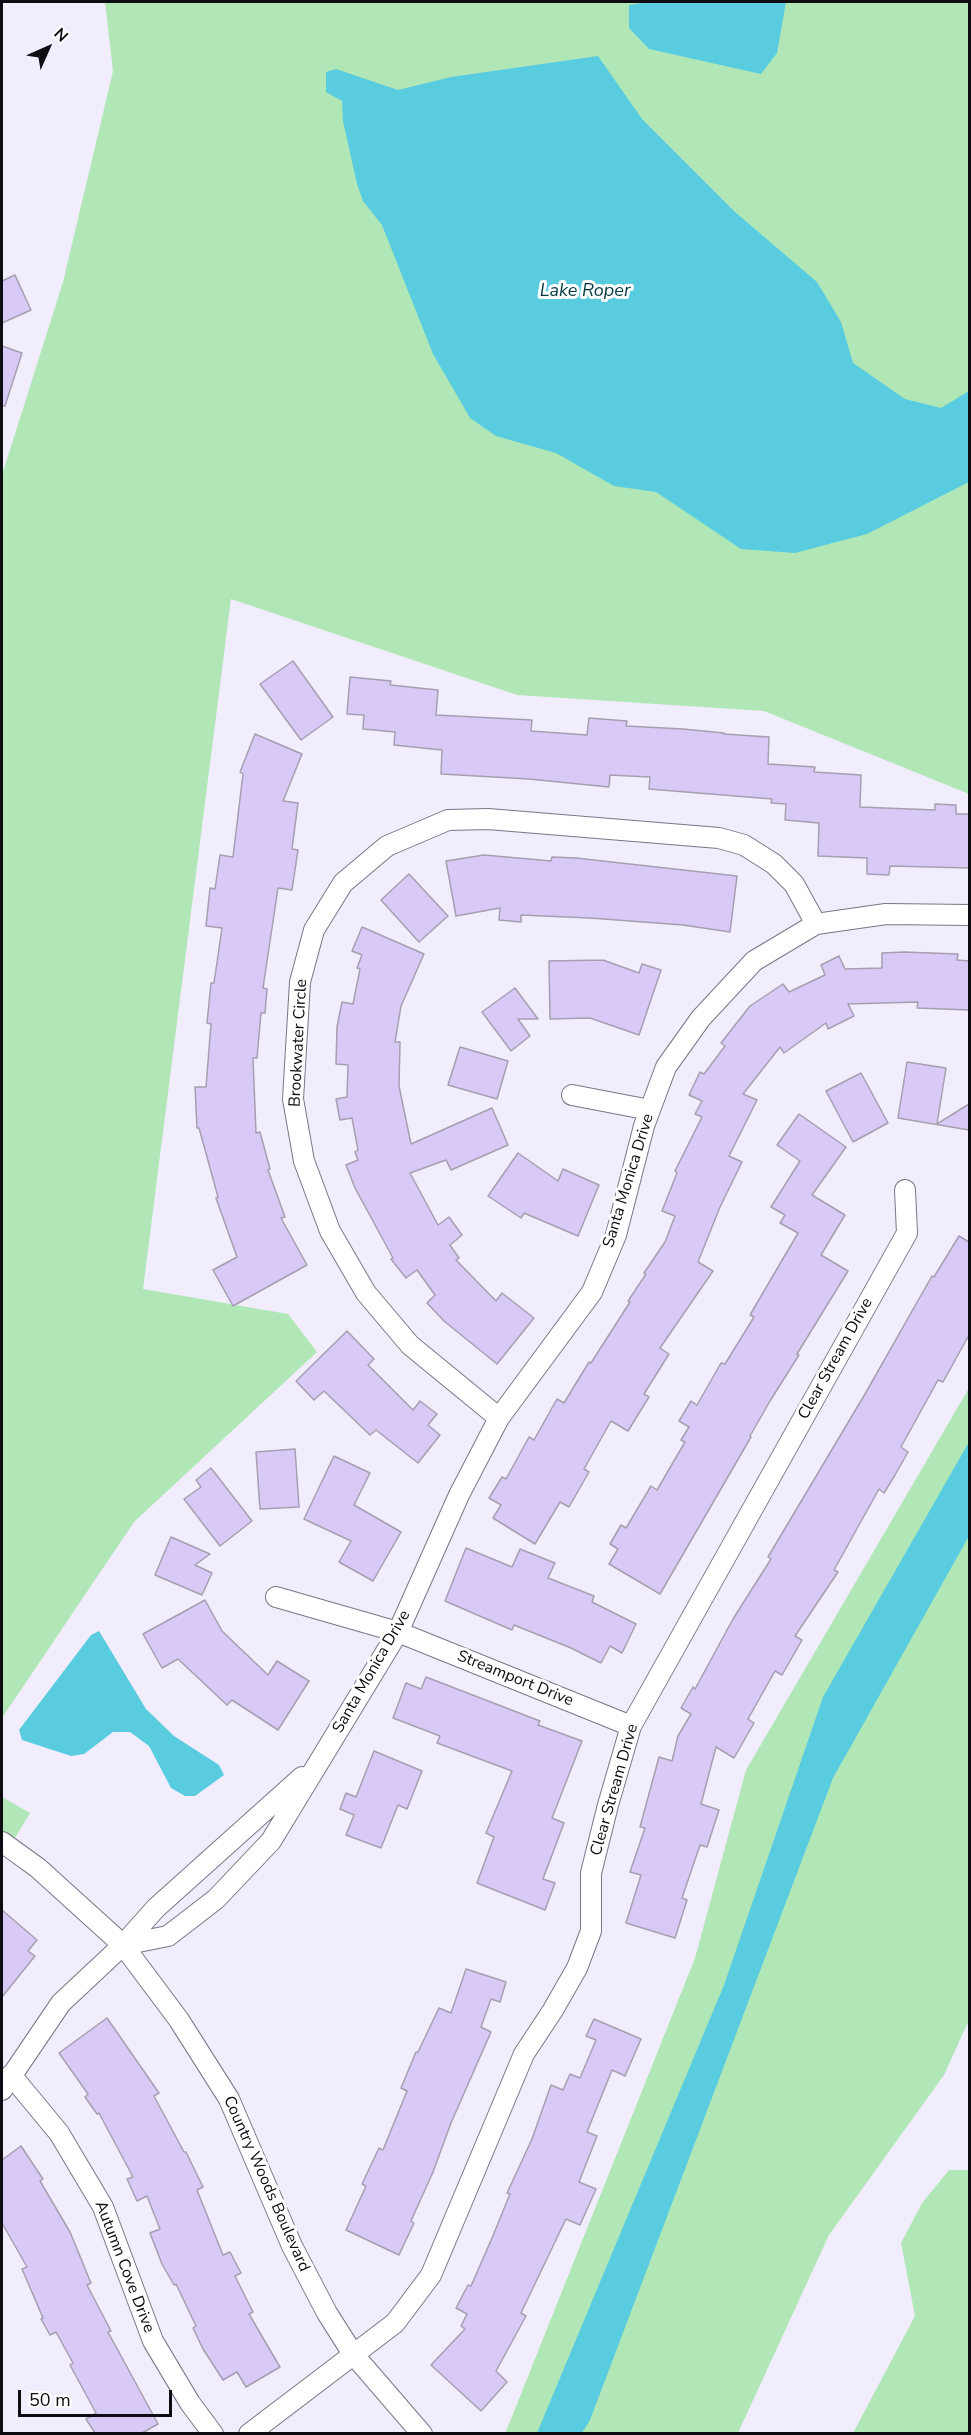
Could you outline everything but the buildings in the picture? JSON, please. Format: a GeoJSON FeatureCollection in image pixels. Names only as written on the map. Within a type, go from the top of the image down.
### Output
{"type":"FeatureCollection","features":[{"type":"Feature","properties":{"kind":"street","name":"Brookwater Circle"},"geometry":{"type":"LineString","coordinates":[[498,1418],[410,1345],[366,1293],[330,1231],[304,1161],[293,1099],[300,982],[314,930],[343,883],[387,846],[448,820],[488,819],[719,838],[744,845],[774,864],[794,884],[816,924]]}},
{"type":"Feature","properties":{"kind":"street","name":"Santa Monica Drive"},"geometry":{"type":"LineString","coordinates":[[123,1945],[168,1936],[216,1899],[271,1841],[398,1632],[459,1495],[498,1418],[592,1292],[615,1235],[650,1110],[666,1067],[701,1018],[754,961],[816,924],[886,914],[969,915]]}},
{"type":"Feature","properties":{"kind":"street"},"geometry":{"type":"LineString","coordinates":[[572,1095],[650,1110]]}},
{"type":"Feature","properties":{"kind":"street","name":"Clear Stream Drive"},"geometry":{"type":"LineString","coordinates":[[353,2354],[395,2323],[431,2275],[524,2054],[577,1968],[591,1931],[591,1873],[631,1726],[907,1233],[905,1190]]}},
{"type":"Feature","properties":{"kind":"street","name":"Streamport Drive"},"geometry":{"type":"LineString","coordinates":[[276,1597],[398,1632],[631,1726]]}},
{"type":"Feature","properties":{"kind":"street","name":"Santa Monica Drive"},"geometry":{"type":"LineString","coordinates":[[123,1945],[156,1908],[318,1764]]}},
{"type":"Feature","properties":{"kind":"street","name":"Country Woods Boulevard"},"geometry":{"type":"LineString","coordinates":[[2,1842],[38,1868],[123,1945],[180,2020],[229,2099],[292,2246],[327,2313],[353,2354],[422,2433]]}},
{"type":"Feature","properties":{"kind":"street"},"geometry":{"type":"LineString","coordinates":[[6,2082],[61,2003],[123,1945]]}},
{"type":"Feature","properties":{"kind":"street","name":"Autumn Cove Drive"},"geometry":{"type":"LineString","coordinates":[[6,2082],[59,2133],[103,2207],[153,2341],[190,2403],[213,2433]]}},
{"type":"Feature","properties":{"kind":"street"},"geometry":{"type":"LineString","coordinates":[[249,2433],[353,2354]]}},
{"type":"Feature","properties":{"kind":"green space"},"geometry":{"type":"Polygon","coordinates":[[[105,2],[969,2],[969,794],[764,711],[517,695],[231,599],[143,1289],[288,1314],[317,1352],[134,1522],[2,1718],[2,475],[63,282],[113,71],[105,2]]]}},
{"type":"Feature","properties":{"kind":"green space"},"geometry":{"type":"Polygon","coordinates":[[[969,1388],[969,2020],[944,2075],[829,2235],[738,2433],[505,2434],[695,1958],[746,1770],[969,1388]]]}},
{"type":"Feature","properties":{"kind":"green space"},"geometry":{"type":"Polygon","coordinates":[[[2,1797],[30,1813],[2,1859],[2,1797]]]}},
{"type":"Feature","properties":{"kind":"green space"},"geometry":{"type":"Polygon","coordinates":[[[949,2170],[969,2170],[969,2433],[853,2433],[915,2316],[901,2243],[922,2203],[949,2170]]]}},
{"type":"Feature","properties":{"kind":"water"},"geometry":{"type":"Polygon","coordinates":[[[650,2],[786,2],[777,53],[761,74],[649,49],[629,28],[629,5],[650,2]]]}},
{"type":"Feature","properties":{"kind":"water","name":"Lake Roper"},"geometry":{"type":"Polygon","coordinates":[[[598,56],[642,119],[735,212],[817,282],[841,322],[853,363],[905,399],[941,408],[969,391],[969,482],[867,534],[795,553],[741,549],[656,492],[614,486],[556,453],[496,436],[470,418],[433,354],[382,225],[363,201],[343,121],[342,101],[326,92],[326,72],[336,69],[398,90],[451,77],[598,56]]]}},
{"type":"Feature","properties":{"kind":"water"},"geometry":{"type":"Polygon","coordinates":[[[969,1442],[969,1536],[833,1778],[590,2420],[582,2433],[537,2433],[724,1985],[823,1697],[969,1442]]]}},
{"type":"Feature","properties":{"kind":"water"},"geometry":{"type":"Polygon","coordinates":[[[99,1631],[146,1709],[174,1736],[219,1765],[224,1775],[195,1796],[185,1796],[171,1788],[149,1746],[130,1732],[113,1732],[84,1754],[71,1756],[22,1740],[19,1730],[91,1635],[99,1631]]]}}]}
